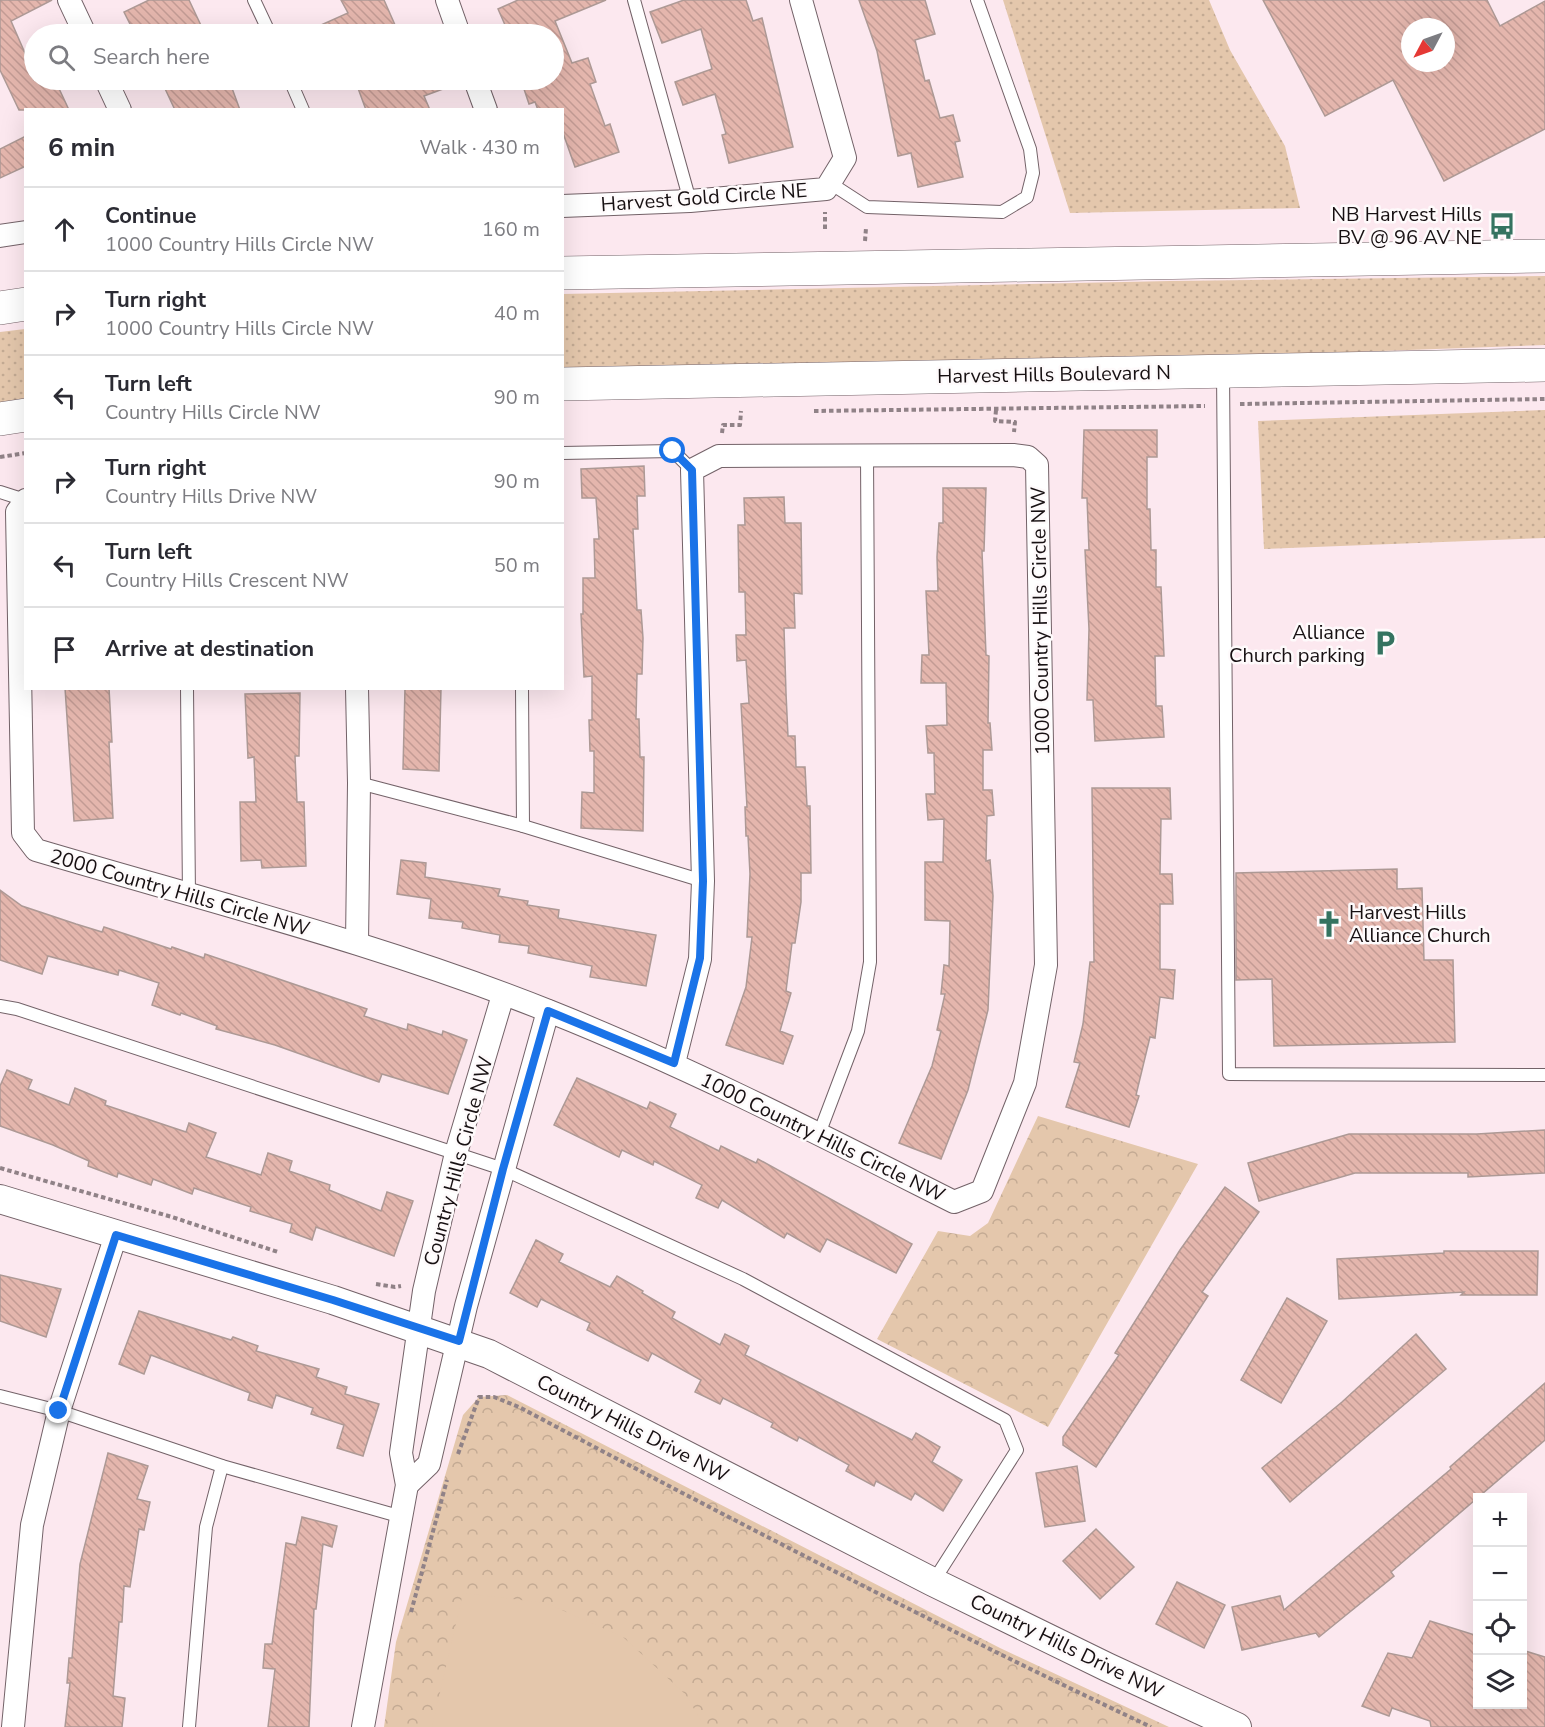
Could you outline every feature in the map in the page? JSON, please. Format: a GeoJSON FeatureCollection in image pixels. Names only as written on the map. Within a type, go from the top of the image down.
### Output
{"type":"FeatureCollection","features":[{"type":"Feature","properties":{"kind":"main road"},"geometry":{"type":"LineString","coordinates":[[564,273],[1545,256]]}},
{"type":"Feature","properties":{"kind":"main road"},"geometry":{"type":"LineString","coordinates":[[0,308],[24,304]]}},
{"type":"Feature","properties":{"kind":"main road","name":"Harvest Hills Boulevard N"},"geometry":{"type":"LineString","coordinates":[[564,384],[1545,365]]}},
{"type":"Feature","properties":{"kind":"main road"},"geometry":{"type":"LineString","coordinates":[[0,419],[24,415]]}},
{"type":"Feature","properties":{"kind":"street"},"geometry":{"type":"LineString","coordinates":[[69,0],[80,24]]}},
{"type":"Feature","properties":{"kind":"street"},"geometry":{"type":"LineString","coordinates":[[447,0],[455,24]]}},
{"type":"Feature","properties":{"kind":"street","name":"Harvest Gold Circle NE"},"geometry":{"type":"LineString","coordinates":[[564,206],[690,201],[826,189],[845,158],[801,0]]}},
{"type":"Feature","properties":{"kind":"street"},"geometry":{"type":"LineString","coordinates":[[111,90],[119,108]]}},
{"type":"Feature","properties":{"kind":"street"},"geometry":{"type":"LineString","coordinates":[[479,90],[485,108]]}},
{"type":"Feature","properties":{"kind":"street"},"geometry":{"type":"LineString","coordinates":[[0,236],[24,232]]}},
{"type":"Feature","properties":{"kind":"street","name":"1000 Country Hills Circle NW"},"geometry":{"type":"LineString","coordinates":[[548,1011],[674,1063],[954,1202],[982,1191],[1025,1083],[1046,964],[1037,465],[1028,458],[1013,455],[719,456],[692,470]]}},
{"type":"Feature","properties":{"kind":"street"},"geometry":{"type":"LineString","coordinates":[[674,1063],[700,958],[703,881],[692,470]]}},
{"type":"Feature","properties":{"kind":"street","name":"2000 Country Hills Circle NW"},"geometry":{"type":"LineString","coordinates":[[24,502],[17,512],[23,833],[36,850],[357,943],[548,1011]]}},
{"type":"Feature","properties":{"kind":"street"},"geometry":{"type":"LineString","coordinates":[[357,690],[359,783],[357,943]]}},
{"type":"Feature","properties":{"kind":"street","name":"Country Hills Circle NW"},"geometry":{"type":"LineString","coordinates":[[407,1485],[400,1453],[424,1291],[456,1153],[503,995]]}},
{"type":"Feature","properties":{"kind":"street"},"geometry":{"type":"LineString","coordinates":[[363,1727],[407,1485],[429,1464],[503,1169],[548,1011]]}},
{"type":"Feature","properties":{"kind":"street","name":"Country Hills Drive NW"},"geometry":{"type":"LineString","coordinates":[[0,1199],[459,1341],[500,1359],[933,1582],[1107,1667],[1237,1727]]}},
{"type":"Feature","properties":{"kind":"street"},"geometry":{"type":"LineString","coordinates":[[13,1727],[32,1525],[59,1411],[116,1235]]}},
{"type":"Feature","properties":{"kind":"lane"},"geometry":{"type":"LineString","coordinates":[[254,0],[265,24]]}},
{"type":"Feature","properties":{"kind":"lane"},"geometry":{"type":"LineString","coordinates":[[634,0],[690,201]]}},
{"type":"Feature","properties":{"kind":"lane"},"geometry":{"type":"LineString","coordinates":[[830,183],[867,207],[1002,212],[1027,197],[1033,173],[1030,149],[977,0]]}},
{"type":"Feature","properties":{"kind":"lane"},"geometry":{"type":"LineString","coordinates":[[294,90],[302,108]]}},
{"type":"Feature","properties":{"kind":"lane"},"geometry":{"type":"LineString","coordinates":[[1223,371],[1229,1074],[1545,1075]]}},
{"type":"Feature","properties":{"kind":"lane"},"geometry":{"type":"LineString","coordinates":[[564,453],[673,451],[692,470]]}},
{"type":"Feature","properties":{"kind":"lane"},"geometry":{"type":"LineString","coordinates":[[819,1134],[858,1030],[870,962],[867,455]]}},
{"type":"Feature","properties":{"kind":"lane"},"geometry":{"type":"LineString","coordinates":[[0,492],[24,500]]}},
{"type":"Feature","properties":{"kind":"lane"},"geometry":{"type":"LineString","coordinates":[[187,690],[189,896]]}},
{"type":"Feature","properties":{"kind":"lane"},"geometry":{"type":"LineString","coordinates":[[522,690],[523,825]]}},
{"type":"Feature","properties":{"kind":"lane"},"geometry":{"type":"LineString","coordinates":[[359,783],[523,825],[703,881]]}},
{"type":"Feature","properties":{"kind":"lane"},"geometry":{"type":"LineString","coordinates":[[0,1006],[28,1013],[503,1169],[743,1279],[1005,1420],[1017,1450],[933,1582]]}},
{"type":"Feature","properties":{"kind":"lane"},"geometry":{"type":"LineString","coordinates":[[0,1396],[59,1411],[222,1466],[402,1517]]}},
{"type":"Feature","properties":{"kind":"lane"},"geometry":{"type":"LineString","coordinates":[[189,1727],[206,1527],[222,1466]]}},
{"type":"Feature","properties":{"kind":"path"},"geometry":{"type":"LineString","coordinates":[[810,411],[1545,399]]}},
{"type":"Feature","properties":{"kind":"path"},"geometry":{"type":"LineString","coordinates":[[729,412],[752,411]]}},
{"type":"Feature","properties":{"kind":"path"},"geometry":{"type":"LineString","coordinates":[[0,457],[24,453]]}},
{"type":"Feature","properties":{"kind":"path"},"geometry":{"type":"LineString","coordinates":[[0,1168],[172,1217],[285,1255]]}},
{"type":"Feature","properties":{"kind":"path"},"geometry":{"type":"LineString","coordinates":[[372,1282],[395,1287],[406,1284]]}},
{"type":"Feature","properties":{"kind":"path"},"geometry":{"type":"LineString","coordinates":[[454,1465],[479,1396],[494,1397],[519,1407],[776,1543],[996,1653],[1151,1727]]}},
{"type":"Feature","properties":{"kind":"path"},"geometry":{"type":"LineString","coordinates":[[407,1623],[450,1475]]}},
{"type":"Feature","properties":{"kind":"green space"},"geometry":{"type":"Polygon","coordinates":[[[1003,0],[1209,0],[1230,50],[1285,146],[1300,208],[1070,213],[1003,0]]]}},
{"type":"Feature","properties":{"kind":"green space"},"geometry":{"type":"Polygon","coordinates":[[[1545,276],[1545,345],[1024,364],[564,369],[564,294],[1170,281],[1545,276]]]}},
{"type":"Feature","properties":{"kind":"green space"},"geometry":{"type":"Polygon","coordinates":[[[24,329],[24,400],[0,405],[0,332],[24,329]]]}},
{"type":"Feature","properties":{"kind":"green space"},"geometry":{"type":"Polygon","coordinates":[[[1545,410],[1545,538],[1264,549],[1258,421],[1545,410]]]}},
{"type":"Feature","properties":{"kind":"green space"},"geometry":{"type":"Polygon","coordinates":[[[1038,1116],[1198,1164],[1048,1427],[877,1339],[938,1231],[970,1236],[988,1223],[1038,1116]]]}},
{"type":"Feature","properties":{"kind":"green space"},"geometry":{"type":"Polygon","coordinates":[[[507,1395],[1000,1648],[1169,1727],[384,1727],[396,1642],[463,1415],[479,1397],[507,1395]]]}},
{"type":"Feature","properties":{"kind":"green space"},"geometry":{"type":"Polygon","coordinates":[[[463,1593],[546,1603],[623,1637],[685,1694],[705,1727],[432,1727],[463,1593]]]}},
{"type":"Feature","properties":{"kind":"building"},"geometry":{"type":"Polygon","coordinates":[[[0,0],[52,0],[11,21],[24,51],[24,90],[60,90],[68,108],[19,110],[0,70],[0,0]]]}},
{"type":"Feature","properties":{"kind":"building"},"geometry":{"type":"Polygon","coordinates":[[[149,0],[189,0],[200,24],[130,24],[124,12],[149,0]]]}},
{"type":"Feature","properties":{"kind":"building"},"geometry":{"type":"Polygon","coordinates":[[[341,0],[384,0],[395,24],[323,24],[348,13],[341,0]]]}},
{"type":"Feature","properties":{"kind":"building"},"geometry":{"type":"Polygon","coordinates":[[[518,0],[606,0],[555,21],[556,24],[505,24],[498,9],[518,0]]]}},
{"type":"Feature","properties":{"kind":"building"},"geometry":{"type":"Polygon","coordinates":[[[684,0],[746,0],[753,21],[762,18],[793,147],[729,163],[722,135],[726,134],[715,94],[683,105],[675,82],[712,69],[701,29],[662,43],[650,12],[684,0]]]}},
{"type":"Feature","properties":{"kind":"building"},"geometry":{"type":"Polygon","coordinates":[[[859,0],[925,0],[935,34],[915,40],[925,81],[929,80],[940,118],[953,115],[960,141],[955,142],[963,177],[918,187],[911,153],[898,156],[877,51],[859,0]]]}},
{"type":"Feature","properties":{"kind":"building"},"geometry":{"type":"Polygon","coordinates":[[[1263,0],[1487,0],[1500,26],[1545,1],[1545,129],[1444,181],[1393,80],[1325,116],[1263,0]]]}},
{"type":"Feature","properties":{"kind":"building"},"geometry":{"type":"Polygon","coordinates":[[[564,43],[572,63],[588,58],[596,82],[590,84],[605,126],[610,124],[619,152],[575,167],[564,136],[564,108],[537,108],[535,102],[529,104],[524,90],[564,90],[564,43]]]}},
{"type":"Feature","properties":{"kind":"building"},"geometry":{"type":"Polygon","coordinates":[[[166,90],[233,90],[239,108],[174,108],[166,90]]]}},
{"type":"Feature","properties":{"kind":"building"},"geometry":{"type":"Polygon","coordinates":[[[359,90],[440,90],[424,96],[429,108],[365,108],[359,90]]]}},
{"type":"Feature","properties":{"kind":"building"},"geometry":{"type":"Polygon","coordinates":[[[24,137],[24,167],[0,178],[0,149],[24,137]]]}},
{"type":"Feature","properties":{"kind":"building"},"geometry":{"type":"Polygon","coordinates":[[[1084,430],[1157,430],[1157,457],[1147,457],[1147,509],[1150,509],[1151,550],[1156,550],[1156,587],[1161,587],[1164,656],[1155,656],[1156,706],[1162,706],[1164,737],[1095,741],[1093,700],[1087,700],[1089,629],[1085,550],[1089,550],[1087,498],[1082,498],[1084,430]]]}},
{"type":"Feature","properties":{"kind":"building"},"geometry":{"type":"Polygon","coordinates":[[[644,466],[645,496],[637,496],[638,529],[633,529],[637,610],[641,610],[643,638],[642,674],[637,674],[636,719],[639,719],[640,757],[644,757],[643,831],[581,828],[582,792],[594,793],[594,751],[590,751],[589,720],[592,720],[592,676],[584,677],[581,614],[583,614],[583,578],[595,578],[594,539],[599,539],[596,498],[582,498],[581,469],[644,466]]]}},
{"type":"Feature","properties":{"kind":"building"},"geometry":{"type":"Polygon","coordinates":[[[943,488],[986,488],[984,551],[982,551],[986,655],[989,656],[988,723],[990,723],[992,750],[983,750],[983,790],[992,790],[994,815],[987,816],[986,861],[990,860],[993,896],[988,1010],[968,1090],[941,1159],[899,1143],[932,1066],[941,1031],[937,1030],[945,994],[941,994],[944,965],[949,966],[950,921],[925,920],[925,862],[943,862],[944,819],[928,820],[926,794],[935,794],[934,753],[928,753],[926,726],[947,725],[946,683],[921,683],[922,655],[929,655],[926,591],[938,591],[937,557],[939,523],[943,523],[943,488]]]}},
{"type":"Feature","properties":{"kind":"building"},"geometry":{"type":"Polygon","coordinates":[[[784,497],[785,523],[801,523],[802,594],[794,593],[795,628],[784,628],[788,736],[795,736],[796,767],[805,767],[807,806],[810,806],[811,873],[801,873],[801,902],[795,943],[792,943],[786,991],[791,993],[780,1031],[793,1036],[783,1064],[726,1045],[746,987],[752,937],[747,937],[750,874],[748,836],[746,836],[745,807],[747,807],[741,704],[749,703],[746,660],[737,661],[736,635],[746,635],[745,592],[739,592],[738,525],[745,525],[744,498],[784,497]]]}},
{"type":"Feature","properties":{"kind":"building"},"geometry":{"type":"Polygon","coordinates":[[[65,690],[109,690],[113,818],[74,821],[65,690]]]}},
{"type":"Feature","properties":{"kind":"building"},"geometry":{"type":"Polygon","coordinates":[[[405,690],[441,690],[439,771],[403,769],[405,690]]]}},
{"type":"Feature","properties":{"kind":"building"},"geometry":{"type":"Polygon","coordinates":[[[300,693],[299,756],[295,756],[297,802],[304,802],[306,866],[262,868],[261,860],[241,861],[240,802],[256,802],[254,757],[248,758],[245,694],[300,693]]]}},
{"type":"Feature","properties":{"kind":"building"},"geometry":{"type":"Polygon","coordinates":[[[1092,788],[1170,788],[1171,819],[1161,819],[1160,874],[1172,874],[1173,904],[1160,904],[1160,969],[1175,970],[1173,999],[1160,997],[1155,1038],[1150,1037],[1136,1095],[1139,1096],[1129,1127],[1066,1107],[1080,1063],[1074,1062],[1083,1024],[1090,962],[1094,962],[1092,788]]]}},
{"type":"Feature","properties":{"kind":"building"},"geometry":{"type":"Polygon","coordinates":[[[401,860],[426,863],[425,877],[500,889],[498,896],[528,901],[527,905],[559,910],[558,918],[656,935],[646,986],[590,977],[592,966],[528,953],[529,946],[499,942],[500,935],[462,928],[463,922],[429,918],[431,899],[397,894],[401,860]]]}},
{"type":"Feature","properties":{"kind":"building","name":"Harvest Hills Alliance Church"},"geometry":{"type":"Polygon","coordinates":[[[1397,869],[1397,889],[1422,888],[1424,960],[1453,960],[1455,1042],[1274,1046],[1272,979],[1236,980],[1236,873],[1397,869]]]}},
{"type":"Feature","properties":{"kind":"building"},"geometry":{"type":"Polygon","coordinates":[[[0,890],[22,906],[76,924],[102,932],[104,927],[204,958],[205,954],[367,1009],[364,1016],[407,1030],[408,1024],[442,1035],[443,1031],[467,1040],[448,1094],[382,1074],[379,1082],[275,1045],[216,1029],[217,1026],[152,1005],[159,983],[119,970],[118,975],[48,956],[42,974],[0,960],[0,890]]]}},
{"type":"Feature","properties":{"kind":"building"},"geometry":{"type":"Polygon","coordinates":[[[7,1070],[32,1080],[28,1089],[69,1105],[75,1088],[106,1101],[105,1105],[186,1132],[189,1123],[216,1133],[206,1157],[261,1175],[268,1153],[292,1161],[289,1171],[330,1185],[329,1190],[381,1211],[387,1192],[413,1201],[394,1256],[316,1227],[312,1240],[290,1232],[292,1224],[250,1211],[251,1207],[194,1188],[192,1194],[153,1179],[151,1185],[118,1173],[117,1177],[88,1166],[89,1161],[53,1145],[0,1126],[0,1086],[7,1070]]]}},
{"type":"Feature","properties":{"kind":"building"},"geometry":{"type":"Polygon","coordinates":[[[577,1078],[647,1109],[650,1102],[676,1114],[670,1127],[719,1151],[721,1146],[756,1163],[758,1159],[912,1244],[896,1273],[827,1239],[820,1252],[787,1233],[784,1238],[722,1200],[718,1208],[696,1198],[702,1185],[654,1161],[653,1165],[622,1150],[619,1157],[554,1125],[577,1078]]]}},
{"type":"Feature","properties":{"kind":"building"},"geometry":{"type":"Polygon","coordinates":[[[1545,1130],[1545,1173],[1468,1177],[1468,1173],[1355,1173],[1259,1201],[1248,1163],[1349,1134],[1477,1134],[1545,1130]]]}},
{"type":"Feature","properties":{"kind":"building"},"geometry":{"type":"Polygon","coordinates":[[[1225,1187],[1259,1212],[1202,1292],[1208,1296],[1096,1467],[1063,1445],[1063,1437],[1119,1355],[1115,1353],[1180,1250],[1225,1187]]]}},
{"type":"Feature","properties":{"kind":"building"},"geometry":{"type":"Polygon","coordinates":[[[536,1240],[563,1254],[559,1262],[610,1287],[617,1276],[675,1312],[672,1318],[720,1345],[725,1334],[749,1346],[745,1355],[912,1440],[916,1433],[940,1447],[932,1462],[962,1480],[943,1511],[915,1493],[911,1500],[876,1481],[874,1486],[846,1471],[849,1465],[799,1437],[797,1441],[771,1427],[773,1423],[723,1398],[720,1404],[695,1392],[701,1380],[652,1353],[648,1361],[587,1330],[590,1323],[541,1299],[537,1307],[510,1293],[536,1240]]]}},
{"type":"Feature","properties":{"kind":"building"},"geometry":{"type":"Polygon","coordinates":[[[1444,1251],[1538,1251],[1537,1295],[1461,1295],[1464,1292],[1339,1299],[1337,1259],[1444,1253],[1444,1251]]]}},
{"type":"Feature","properties":{"kind":"building"},"geometry":{"type":"Polygon","coordinates":[[[0,1275],[61,1289],[46,1337],[0,1321],[0,1275]]]}},
{"type":"Feature","properties":{"kind":"building"},"geometry":{"type":"Polygon","coordinates":[[[1287,1298],[1327,1321],[1281,1403],[1241,1380],[1287,1298]]]}},
{"type":"Feature","properties":{"kind":"building"},"geometry":{"type":"Polygon","coordinates":[[[139,1311],[231,1340],[233,1337],[258,1346],[256,1351],[319,1369],[316,1377],[347,1387],[345,1394],[379,1404],[363,1456],[337,1448],[344,1425],[311,1414],[313,1408],[276,1395],[272,1408],[248,1400],[250,1393],[151,1355],[144,1374],[119,1364],[139,1311]]]}},
{"type":"Feature","properties":{"kind":"building"},"geometry":{"type":"Polygon","coordinates":[[[1416,1334],[1446,1369],[1290,1502],[1262,1468],[1342,1402],[1416,1334]]]}},
{"type":"Feature","properties":{"kind":"building"},"geometry":{"type":"Polygon","coordinates":[[[1545,1383],[1545,1440],[1483,1493],[1473,1493],[1473,1502],[1391,1572],[1394,1576],[1319,1637],[1316,1633],[1242,1650],[1232,1607],[1280,1596],[1284,1610],[1451,1469],[1450,1467],[1545,1383]]]}},
{"type":"Feature","properties":{"kind":"building"},"geometry":{"type":"Polygon","coordinates":[[[108,1453],[148,1466],[137,1499],[150,1502],[144,1530],[139,1529],[130,1587],[124,1586],[122,1622],[119,1622],[113,1696],[125,1698],[122,1727],[65,1727],[70,1683],[67,1683],[69,1658],[72,1658],[80,1564],[108,1453]]]}},
{"type":"Feature","properties":{"kind":"building"},"geometry":{"type":"Polygon","coordinates":[[[1077,1466],[1085,1521],[1045,1527],[1036,1473],[1077,1466]]]}},
{"type":"Feature","properties":{"kind":"building"},"geometry":{"type":"Polygon","coordinates":[[[302,1517],[337,1526],[332,1547],[323,1544],[316,1609],[314,1609],[309,1727],[268,1727],[275,1669],[263,1668],[265,1644],[272,1644],[286,1543],[296,1545],[302,1517]]]}},
{"type":"Feature","properties":{"kind":"building"},"geometry":{"type":"Polygon","coordinates":[[[1096,1529],[1134,1567],[1100,1599],[1063,1561],[1096,1529]]]}},
{"type":"Feature","properties":{"kind":"building"},"geometry":{"type":"Polygon","coordinates":[[[1177,1582],[1225,1605],[1204,1648],[1156,1624],[1177,1582]]]}},
{"type":"Feature","properties":{"kind":"building"},"geometry":{"type":"Polygon","coordinates":[[[1430,1621],[1473,1634],[1473,1709],[1527,1709],[1527,1652],[1545,1657],[1545,1727],[1431,1727],[1430,1721],[1392,1708],[1389,1716],[1362,1706],[1388,1653],[1412,1658],[1430,1621]]]}},
{"type":"Feature","properties":{"kind":"place","name":"NB Harvest Hills BV @ 96 AV NE"},"geometry":{"type":"Point","coordinates":[1502,226]}},
{"type":"Feature","properties":{"kind":"place","name":"Alliance Church parking"},"geometry":{"type":"Point","coordinates":[1385,643]}},
{"type":"Feature","properties":{"kind":"place","name":"Harvest Hills Alliance Church"},"geometry":{"type":"Point","coordinates":[1329,924]}},
{"type":"Feature","properties":{"kind":"route"},"geometry":{"type":"LineString","coordinates":[[59,1411],[116,1235],[333,1300],[459,1341],[466,1306],[548,1011],[674,1063],[700,958],[703,881],[692,470],[673,451]]}}]}
